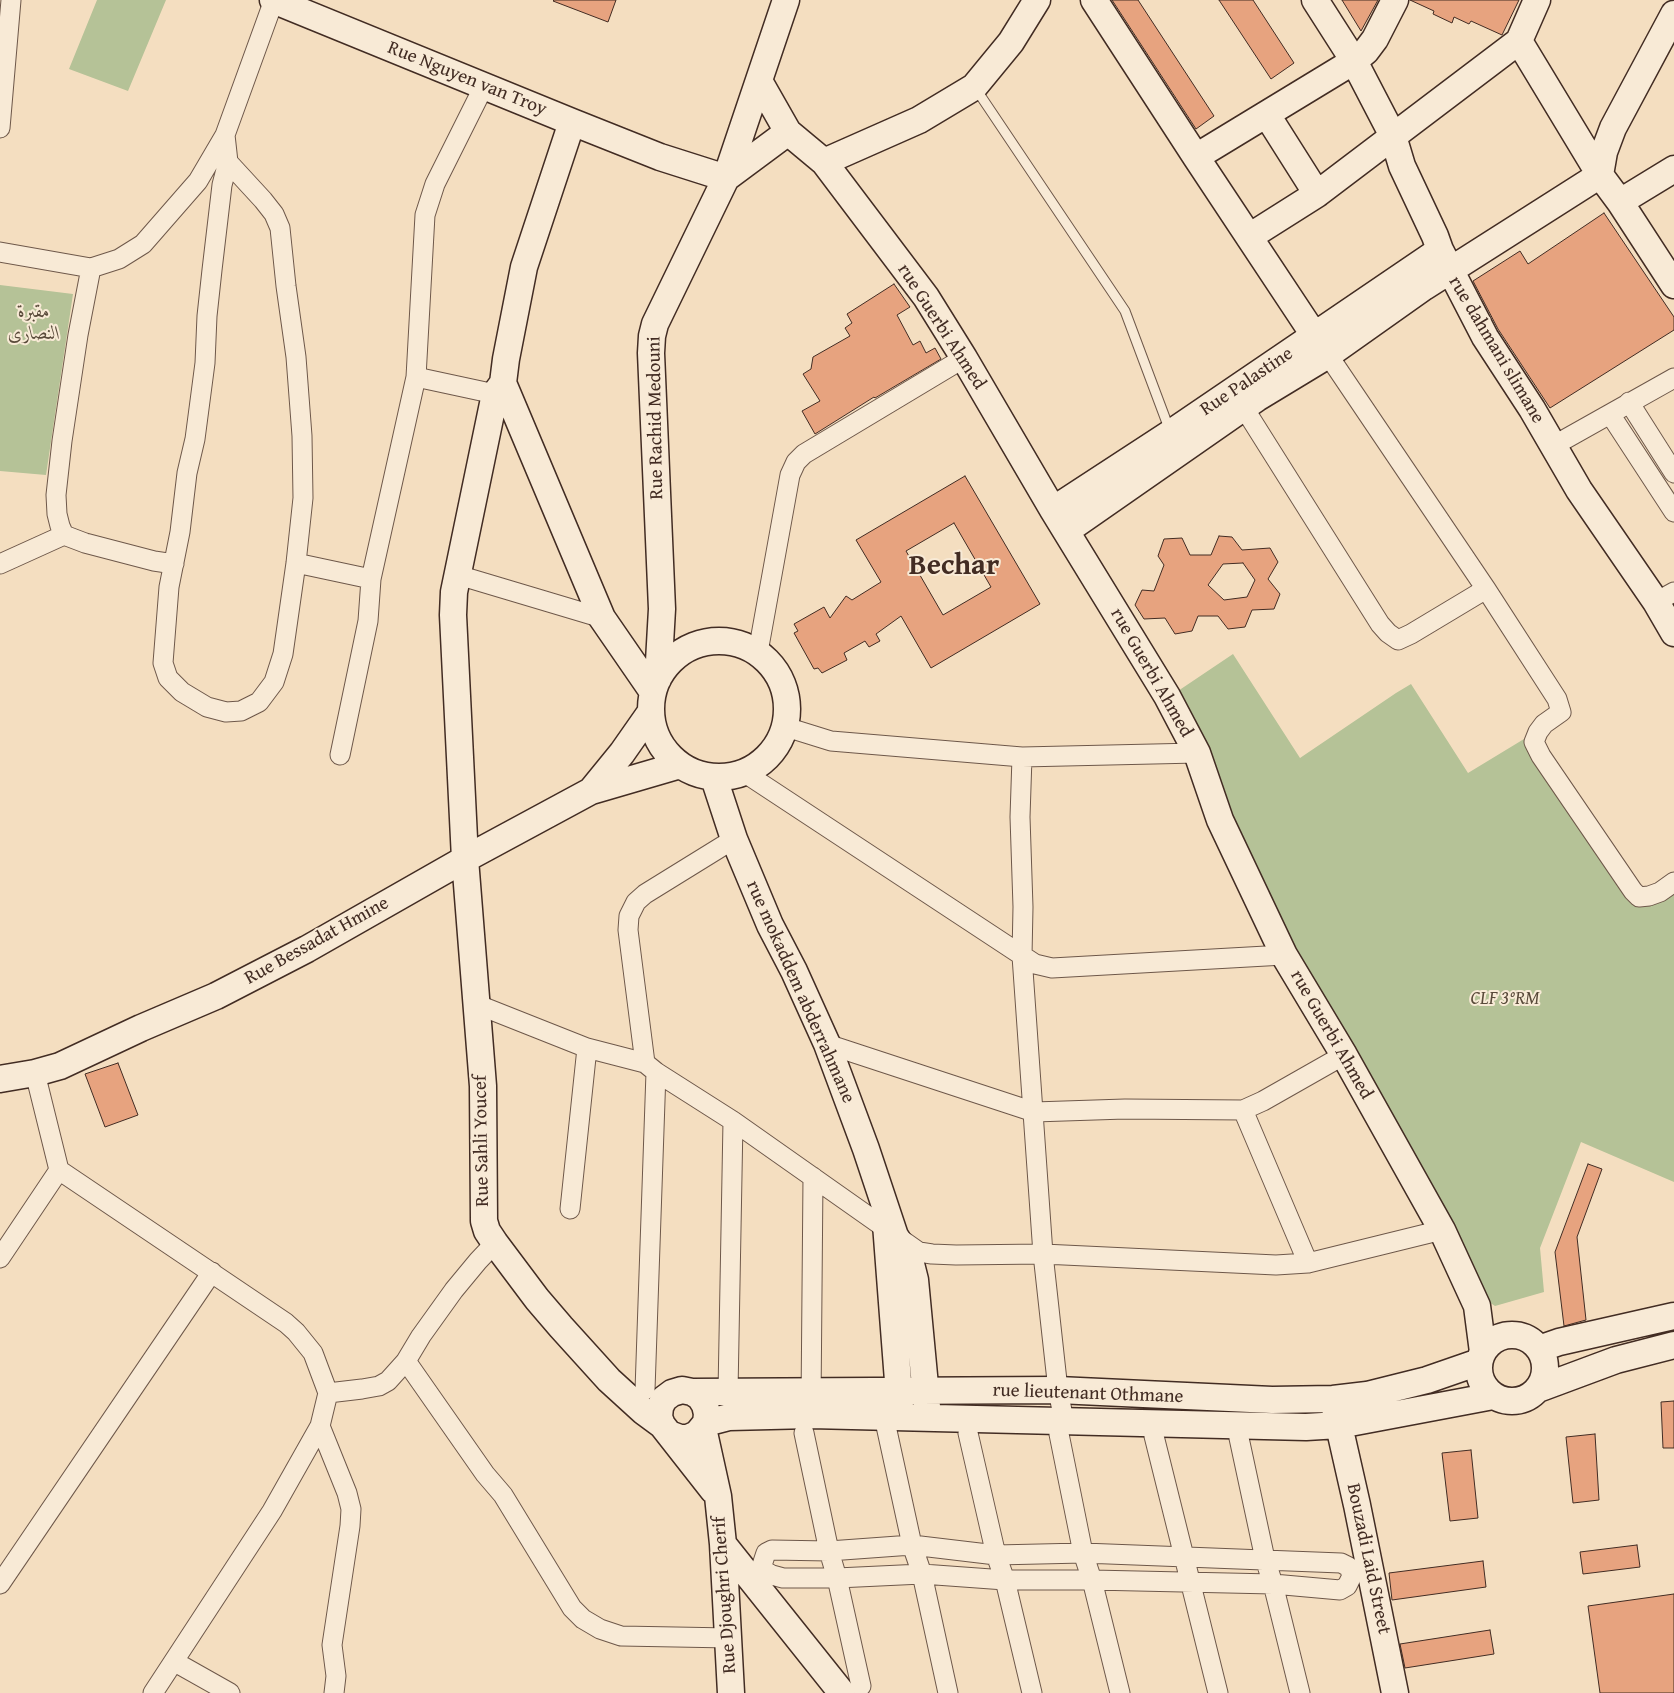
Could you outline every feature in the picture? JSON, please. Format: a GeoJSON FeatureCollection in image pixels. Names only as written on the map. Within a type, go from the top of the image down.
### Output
{"type":"FeatureCollection","features":[{"type":"Feature","properties":{"kind":"main road","name":"Rue Nguyen van Troy"},"geometry":{"type":"LineString","coordinates":[[274,0],[660,157],[726,178]]}},
{"type":"Feature","properties":{"kind":"main road","name":"Rue Rachid Medouni"},"geometry":{"type":"LineString","coordinates":[[654,695],[662,609],[651,353],[652,336],[655,324],[726,178],[786,0]]}},
{"type":"Feature","properties":{"kind":"main road"},"geometry":{"type":"LineString","coordinates":[[824,162],[919,120],[974,87],[1011,42],[1037,0]]}},
{"type":"Feature","properties":{"kind":"main road"},"geometry":{"type":"LineString","coordinates":[[1094,0],[1321,346]]}},
{"type":"Feature","properties":{"kind":"main road","name":"rue dahmani slimane"},"geometry":{"type":"LineString","coordinates":[[1315,0],[1354,60],[1393,136],[1402,166],[1445,260],[1485,337],[1532,409],[1579,490],[1665,597],[1674,633]]}},
{"type":"Feature","properties":{"kind":"main road"},"geometry":{"type":"LineString","coordinates":[[1196,157],[1267,115],[1366,51],[1375,39],[1395,0]]}},
{"type":"Feature","properties":{"kind":"main road"},"geometry":{"type":"LineString","coordinates":[[1249,237],[1317,194],[1519,41],[1537,0]]}},
{"type":"Feature","properties":{"kind":"main road"},"geometry":{"type":"LineString","coordinates":[[1600,175],[1604,152],[1613,128],[1674,14]]}},
{"type":"Feature","properties":{"kind":"main road"},"geometry":{"type":"LineString","coordinates":[[1519,41],[1600,175],[1620,202],[1674,285]]}},
{"type":"Feature","properties":{"kind":"main road","name":"rue Guerbi Ahmed"},"geometry":{"type":"LineString","coordinates":[[759,81],[788,132],[824,162],[926,297],[1167,696],[1197,753],[1220,820],[1284,956],[1344,1055],[1442,1230],[1476,1306]]}},
{"type":"Feature","properties":{"kind":"main road"},"geometry":{"type":"LineString","coordinates":[[1267,115],[1317,194]]}},
{"type":"Feature","properties":{"kind":"main road","name":"Rue Sahli Youcef"},"geometry":{"type":"LineString","coordinates":[[572,122],[524,267],[506,359],[454,592],[453,615],[465,859],[483,1086],[484,1221],[494,1243],[537,1299],[609,1380],[667,1430],[718,1496]]}},
{"type":"Feature","properties":{"kind":"main road"},"geometry":{"type":"LineString","coordinates":[[726,178],[788,132]]}},
{"type":"Feature","properties":{"kind":"main road"},"geometry":{"type":"LineString","coordinates":[[1620,202],[1674,169]]}},
{"type":"Feature","properties":{"kind":"main road","name":"Rue Palastine"},"geometry":{"type":"LineString","coordinates":[[1059,520],[1321,346],[1445,260],[1600,175]]}},
{"type":"Feature","properties":{"kind":"main road"},"geometry":{"type":"LineString","coordinates":[[499,389],[602,618],[654,695]]}},
{"type":"Feature","properties":{"kind":"main road"},"geometry":{"type":"LineString","coordinates":[[662,609],[678,628],[705,642]]}},
{"type":"Feature","properties":{"kind":"main road"},"geometry":{"type":"LineString","coordinates":[[705,642],[732,642],[742,644],[758,652],[771,663],[780,677],[786,694],[788,710],[786,728],[779,744],[768,758],[745,773],[735,776],[714,778],[689,771],[668,756],[655,733],[654,695],[670,662],[686,650],[705,642]]}},
{"type":"Feature","properties":{"kind":"main road","name":"Rue Bessadat Hmine"},"geometry":{"type":"LineString","coordinates":[[591,791],[622,753],[654,695]]}},
{"type":"Feature","properties":{"kind":"main road","name":"Rue Bessadat Hmine"},"geometry":{"type":"LineString","coordinates":[[0,1079],[35,1073],[60,1066],[141,1028],[216,996],[307,949],[465,859],[591,791],[680,764]]}},
{"type":"Feature","properties":{"kind":"main road","name":"rue mokaddem abderrahmane"},"geometry":{"type":"LineString","coordinates":[[714,778],[734,839],[770,925],[794,971],[827,1044],[889,1224],[910,1260],[915,1280],[928,1417]]}},
{"type":"Feature","properties":{"kind":"main road","name":"rue mokaddem abderrahmane"},"geometry":{"type":"LineString","coordinates":[[889,1224],[895,1411]]}},
{"type":"Feature","properties":{"kind":"main road"},"geometry":{"type":"LineString","coordinates":[[1476,1306],[1510,1335]]}},
{"type":"Feature","properties":{"kind":"main road"},"geometry":{"type":"LineString","coordinates":[[1476,1306],[1481,1357],[1478,1370],[1482,1385],[1493,1396],[1512,1402],[1522,1400],[1531,1396],[1538,1389],[1545,1373],[1543,1356],[1539,1349],[1524,1337],[1510,1335],[1499,1337],[1490,1343],[1481,1357]]}},
{"type":"Feature","properties":{"kind":"main road"},"geometry":{"type":"LineString","coordinates":[[1539,1349],[1559,1342],[1674,1316]]}},
{"type":"Feature","properties":{"kind":"main road"},"geometry":{"type":"LineString","coordinates":[[1538,1389],[1616,1360],[1674,1345]]}},
{"type":"Feature","properties":{"kind":"main road","name":"rue lieutenant Othmane"},"geometry":{"type":"LineString","coordinates":[[895,1411],[926,1391],[1058,1390],[1272,1400],[1333,1399],[1367,1395],[1427,1380],[1481,1357]]}},
{"type":"Feature","properties":{"kind":"main road"},"geometry":{"type":"LineString","coordinates":[[609,1380],[654,1394],[672,1393],[682,1390],[692,1392],[700,1397],[705,1404],[707,1414],[704,1426],[696,1434],[688,1438],[680,1438],[667,1430],[659,1417],[660,1407],[654,1394]]}},
{"type":"Feature","properties":{"kind":"main road","name":"rue lieutenant Othmane"},"geometry":{"type":"LineString","coordinates":[[692,1392],[728,1392],[809,1413]]}},
{"type":"Feature","properties":{"kind":"main road","name":"rue lieutenant Othmane"},"geometry":{"type":"LineString","coordinates":[[704,1426],[729,1417],[895,1411],[928,1417],[1061,1428],[1339,1426],[1493,1396]]}},
{"type":"Feature","properties":{"kind":"main road","name":"Bouzadi Laid Street"},"geometry":{"type":"LineString","coordinates":[[1333,1399],[1396,1693]]}},
{"type":"Feature","properties":{"kind":"main road","name":"Rue Djoughri Cherif"},"geometry":{"type":"LineString","coordinates":[[704,1426],[718,1496],[724,1544],[730,1638],[731,1693]]}},
{"type":"Feature","properties":{"kind":"main road"},"geometry":{"type":"LineString","coordinates":[[724,1544],[851,1690]]}},
{"type":"Feature","properties":{"kind":"street"},"geometry":{"type":"LineString","coordinates":[[0,128],[11,0]]}},
{"type":"Feature","properties":{"kind":"street"},"geometry":{"type":"LineString","coordinates":[[0,252],[91,268],[119,260],[143,244],[198,180],[225,135],[274,0]]}},
{"type":"Feature","properties":{"kind":"street"},"geometry":{"type":"LineString","coordinates":[[340,755],[368,621],[371,580],[416,378],[425,215],[435,184],[484,86]]}},
{"type":"Feature","properties":{"kind":"street"},"geometry":{"type":"LineString","coordinates":[[225,135],[228,162],[222,185],[212,270],[207,316],[205,363],[195,439],[187,473],[180,532],[165,619],[163,663],[168,678],[182,692],[207,707],[226,712],[241,711],[259,702],[274,682],[283,654],[303,498],[302,436],[296,356],[280,228],[274,214],[264,200],[228,162]]}},
{"type":"Feature","properties":{"kind":"street"},"geometry":{"type":"LineString","coordinates":[[64,535],[57,514],[56,486],[78,335],[91,268]]}},
{"type":"Feature","properties":{"kind":"street"},"geometry":{"type":"LineString","coordinates":[[1321,346],[1486,589],[1557,698],[1560,712],[1544,724],[1534,742],[1541,756],[1633,891],[1639,897],[1660,892],[1674,882]]}},
{"type":"Feature","properties":{"kind":"street"},"geometry":{"type":"LineString","coordinates":[[758,652],[790,475],[796,462],[804,454],[964,358]]}},
{"type":"Feature","properties":{"kind":"street"},"geometry":{"type":"LineString","coordinates":[[416,378],[499,389]]}},
{"type":"Feature","properties":{"kind":"street"},"geometry":{"type":"LineString","coordinates":[[1553,446],[1674,378]]}},
{"type":"Feature","properties":{"kind":"street"},"geometry":{"type":"LineString","coordinates":[[1240,398],[1380,624],[1388,633],[1398,640],[1486,589]]}},
{"type":"Feature","properties":{"kind":"street"},"geometry":{"type":"LineString","coordinates":[[1629,402],[1674,473]]}},
{"type":"Feature","properties":{"kind":"street"},"geometry":{"type":"LineString","coordinates":[[1610,414],[1674,512]]}},
{"type":"Feature","properties":{"kind":"street"},"geometry":{"type":"LineString","coordinates":[[0,564],[64,535],[121,553],[174,564]]}},
{"type":"Feature","properties":{"kind":"street"},"geometry":{"type":"LineString","coordinates":[[296,563],[371,580]]}},
{"type":"Feature","properties":{"kind":"street"},"geometry":{"type":"LineString","coordinates":[[458,575],[602,618]]}},
{"type":"Feature","properties":{"kind":"street"},"geometry":{"type":"LineString","coordinates":[[786,728],[832,741],[1022,757],[1197,753]]}},
{"type":"Feature","properties":{"kind":"street"},"geometry":{"type":"LineString","coordinates":[[1022,757],[1020,817],[1023,906],[1022,956],[1043,1254],[1061,1428],[1083,1553],[1092,1580],[1120,1693]]}},
{"type":"Feature","properties":{"kind":"street"},"geometry":{"type":"LineString","coordinates":[[745,773],[1035,964],[1052,968],[1284,956]]}},
{"type":"Feature","properties":{"kind":"street"},"geometry":{"type":"LineString","coordinates":[[654,1394],[650,1068],[628,930],[629,916],[636,902],[644,894],[734,839]]}},
{"type":"Feature","properties":{"kind":"street"},"geometry":{"type":"LineString","coordinates":[[476,1004],[587,1048],[650,1068],[734,1121],[813,1178],[889,1224],[919,1252],[932,1254],[1043,1254],[1276,1265],[1308,1263],[1442,1230]]}},
{"type":"Feature","properties":{"kind":"street"},"geometry":{"type":"LineString","coordinates":[[827,1044],[1034,1112],[1125,1109],[1243,1110],[1263,1101],[1344,1055]]}},
{"type":"Feature","properties":{"kind":"street"},"geometry":{"type":"LineString","coordinates":[[570,1209],[587,1048]]}},
{"type":"Feature","properties":{"kind":"street"},"geometry":{"type":"LineString","coordinates":[[35,1073],[60,1170],[212,1272],[296,1332],[313,1353],[328,1393],[320,1426],[272,1511],[153,1693]]}},
{"type":"Feature","properties":{"kind":"street"},"geometry":{"type":"LineString","coordinates":[[1243,1110],[1308,1263]]}},
{"type":"Feature","properties":{"kind":"street"},"geometry":{"type":"LineString","coordinates":[[728,1392],[734,1121]]}},
{"type":"Feature","properties":{"kind":"street"},"geometry":{"type":"LineString","coordinates":[[0,1258],[60,1170]]}},
{"type":"Feature","properties":{"kind":"street"},"geometry":{"type":"LineString","coordinates":[[813,1178],[809,1413],[829,1551],[837,1578],[851,1690]]}},
{"type":"Feature","properties":{"kind":"street"},"geometry":{"type":"LineString","coordinates":[[328,1393],[380,1386],[392,1377],[406,1361],[421,1336],[454,1290],[494,1243]]}},
{"type":"Feature","properties":{"kind":"street"},"geometry":{"type":"LineString","coordinates":[[0,1584],[212,1272]]}},
{"type":"Feature","properties":{"kind":"street"},"geometry":{"type":"LineString","coordinates":[[406,1361],[484,1474],[503,1495],[572,1608],[583,1619],[600,1629],[620,1636],[730,1638]]}},
{"type":"Feature","properties":{"kind":"street"},"geometry":{"type":"LineString","coordinates":[[895,1411],[912,1545],[922,1574],[948,1693]]}},
{"type":"Feature","properties":{"kind":"street"},"geometry":{"type":"LineString","coordinates":[[320,1426],[347,1493],[351,1509],[332,1645],[336,1676],[334,1693]]}},
{"type":"Feature","properties":{"kind":"street"},"geometry":{"type":"LineString","coordinates":[[968,1433],[996,1555],[1005,1580],[1032,1693]]}},
{"type":"Feature","properties":{"kind":"street"},"geometry":{"type":"LineString","coordinates":[[1154,1436],[1218,1693]]}},
{"type":"Feature","properties":{"kind":"street"},"geometry":{"type":"LineString","coordinates":[[1239,1438],[1265,1559],[1300,1693]]}},
{"type":"Feature","properties":{"kind":"street"},"geometry":{"type":"LineString","coordinates":[[912,1545],[996,1555],[1083,1553],[1341,1563],[1349,1567],[1352,1576],[1347,1586],[1340,1590],[1273,1584],[1005,1580],[922,1574],[837,1578],[783,1578],[772,1576],[765,1571],[762,1565],[766,1553],[772,1550],[829,1551],[912,1545]]}},
{"type":"Feature","properties":{"kind":"street"},"geometry":{"type":"LineString","coordinates":[[174,1662],[230,1693]]}},
{"type":"Feature","properties":{"kind":"lane"},"geometry":{"type":"LineString","coordinates":[[974,87],[1125,311],[1174,444]]}},
{"type":"Feature","properties":{"kind":"green space"},"geometry":{"type":"Polygon","coordinates":[[[97,0],[166,0],[128,91],[69,69],[97,0]]]}},
{"type":"Feature","properties":{"kind":"green space","name":"مقبرة النصارى"},"geometry":{"type":"Polygon","coordinates":[[[0,285],[73,294],[46,475],[0,471],[0,285]]]}},
{"type":"Feature","properties":{"kind":"green space","name":"CLF 3°RM"},"geometry":{"type":"Polygon","coordinates":[[[1233,654],[1300,758],[1411,684],[1468,773],[1524,739],[1631,899],[1674,889],[1674,1182],[1581,1142],[1540,1248],[1544,1292],[1495,1306],[1483,1298],[1318,1005],[1175,693],[1233,654]]]}},
{"type":"Feature","properties":{"kind":"building"},"geometry":{"type":"Polygon","coordinates":[[[554,0],[616,0],[608,22],[554,0]]]}},
{"type":"Feature","properties":{"kind":"building"},"geometry":{"type":"Polygon","coordinates":[[[1112,0],[1138,0],[1214,116],[1196,129],[1112,0]]]}},
{"type":"Feature","properties":{"kind":"building"},"geometry":{"type":"Polygon","coordinates":[[[1219,0],[1253,0],[1294,63],[1271,79],[1219,0]]]}},
{"type":"Feature","properties":{"kind":"building"},"geometry":{"type":"Polygon","coordinates":[[[1342,0],[1378,0],[1361,31],[1342,0]]]}},
{"type":"Feature","properties":{"kind":"building"},"geometry":{"type":"Polygon","coordinates":[[[1410,0],[1519,0],[1502,35],[1471,21],[1469,24],[1454,17],[1452,23],[1433,14],[1434,11],[1410,0]]]}},
{"type":"Feature","properties":{"kind":"building"},"geometry":{"type":"Polygon","coordinates":[[[1604,213],[1674,317],[1674,330],[1550,408],[1498,329],[1473,281],[1520,251],[1528,264],[1604,213]]]}},
{"type":"Feature","properties":{"kind":"building"},"geometry":{"type":"Polygon","coordinates":[[[894,284],[910,307],[897,315],[913,345],[920,341],[926,353],[935,348],[941,359],[874,397],[815,434],[802,411],[820,401],[803,374],[811,369],[813,357],[850,336],[845,328],[852,323],[847,314],[894,284]]]}},
{"type":"Feature","properties":{"kind":"building"},"geometry":{"type":"Polygon","coordinates":[[[965,476],[1040,604],[931,668],[901,616],[876,634],[880,641],[869,647],[865,641],[844,653],[847,660],[822,673],[818,668],[814,669],[794,633],[798,631],[794,624],[824,607],[830,618],[846,596],[852,600],[881,582],[856,540],[965,476]],[[954,523],[906,551],[943,615],[991,587],[954,523]]]}},
{"type":"Feature","properties":{"kind":"building"},"geometry":{"type":"Polygon","coordinates":[[[1219,536],[1232,537],[1242,550],[1270,548],[1278,562],[1268,579],[1280,594],[1274,609],[1252,610],[1245,627],[1228,629],[1218,616],[1198,616],[1192,631],[1175,634],[1165,618],[1144,619],[1135,605],[1142,590],[1154,591],[1164,565],[1158,556],[1164,539],[1182,538],[1190,555],[1211,555],[1219,536]],[[1243,563],[1223,564],[1208,585],[1224,600],[1247,597],[1255,580],[1243,563]]]}},
{"type":"Feature","properties":{"kind":"building"},"geometry":{"type":"Polygon","coordinates":[[[118,1063],[138,1115],[105,1127],[85,1074],[118,1063]]]}},
{"type":"Feature","properties":{"kind":"building"},"geometry":{"type":"Polygon","coordinates":[[[1588,1164],[1602,1169],[1577,1237],[1586,1320],[1564,1326],[1555,1252],[1588,1164]]]}},
{"type":"Feature","properties":{"kind":"building"},"geometry":{"type":"Polygon","coordinates":[[[1674,1401],[1674,1448],[1663,1448],[1661,1402],[1674,1401]]]}},
{"type":"Feature","properties":{"kind":"building"},"geometry":{"type":"Polygon","coordinates":[[[1595,1434],[1599,1500],[1573,1503],[1566,1437],[1595,1434]]]}},
{"type":"Feature","properties":{"kind":"building"},"geometry":{"type":"Polygon","coordinates":[[[1471,1450],[1478,1518],[1450,1521],[1442,1453],[1471,1450]]]}},
{"type":"Feature","properties":{"kind":"building"},"geometry":{"type":"Polygon","coordinates":[[[1637,1545],[1640,1567],[1583,1574],[1580,1552],[1637,1545]]]}},
{"type":"Feature","properties":{"kind":"building"},"geometry":{"type":"Polygon","coordinates":[[[1483,1561],[1486,1587],[1392,1600],[1389,1573],[1483,1561]]]}},
{"type":"Feature","properties":{"kind":"building"},"geometry":{"type":"Polygon","coordinates":[[[1674,1594],[1674,1693],[1600,1693],[1588,1606],[1674,1594]]]}},
{"type":"Feature","properties":{"kind":"building"},"geometry":{"type":"Polygon","coordinates":[[[1490,1630],[1494,1654],[1405,1668],[1400,1644],[1490,1630]]]}},
{"type":"Feature","properties":{"kind":"district","name":"Bechar"},"geometry":{"type":"Point","coordinates":[954,567]}}]}
